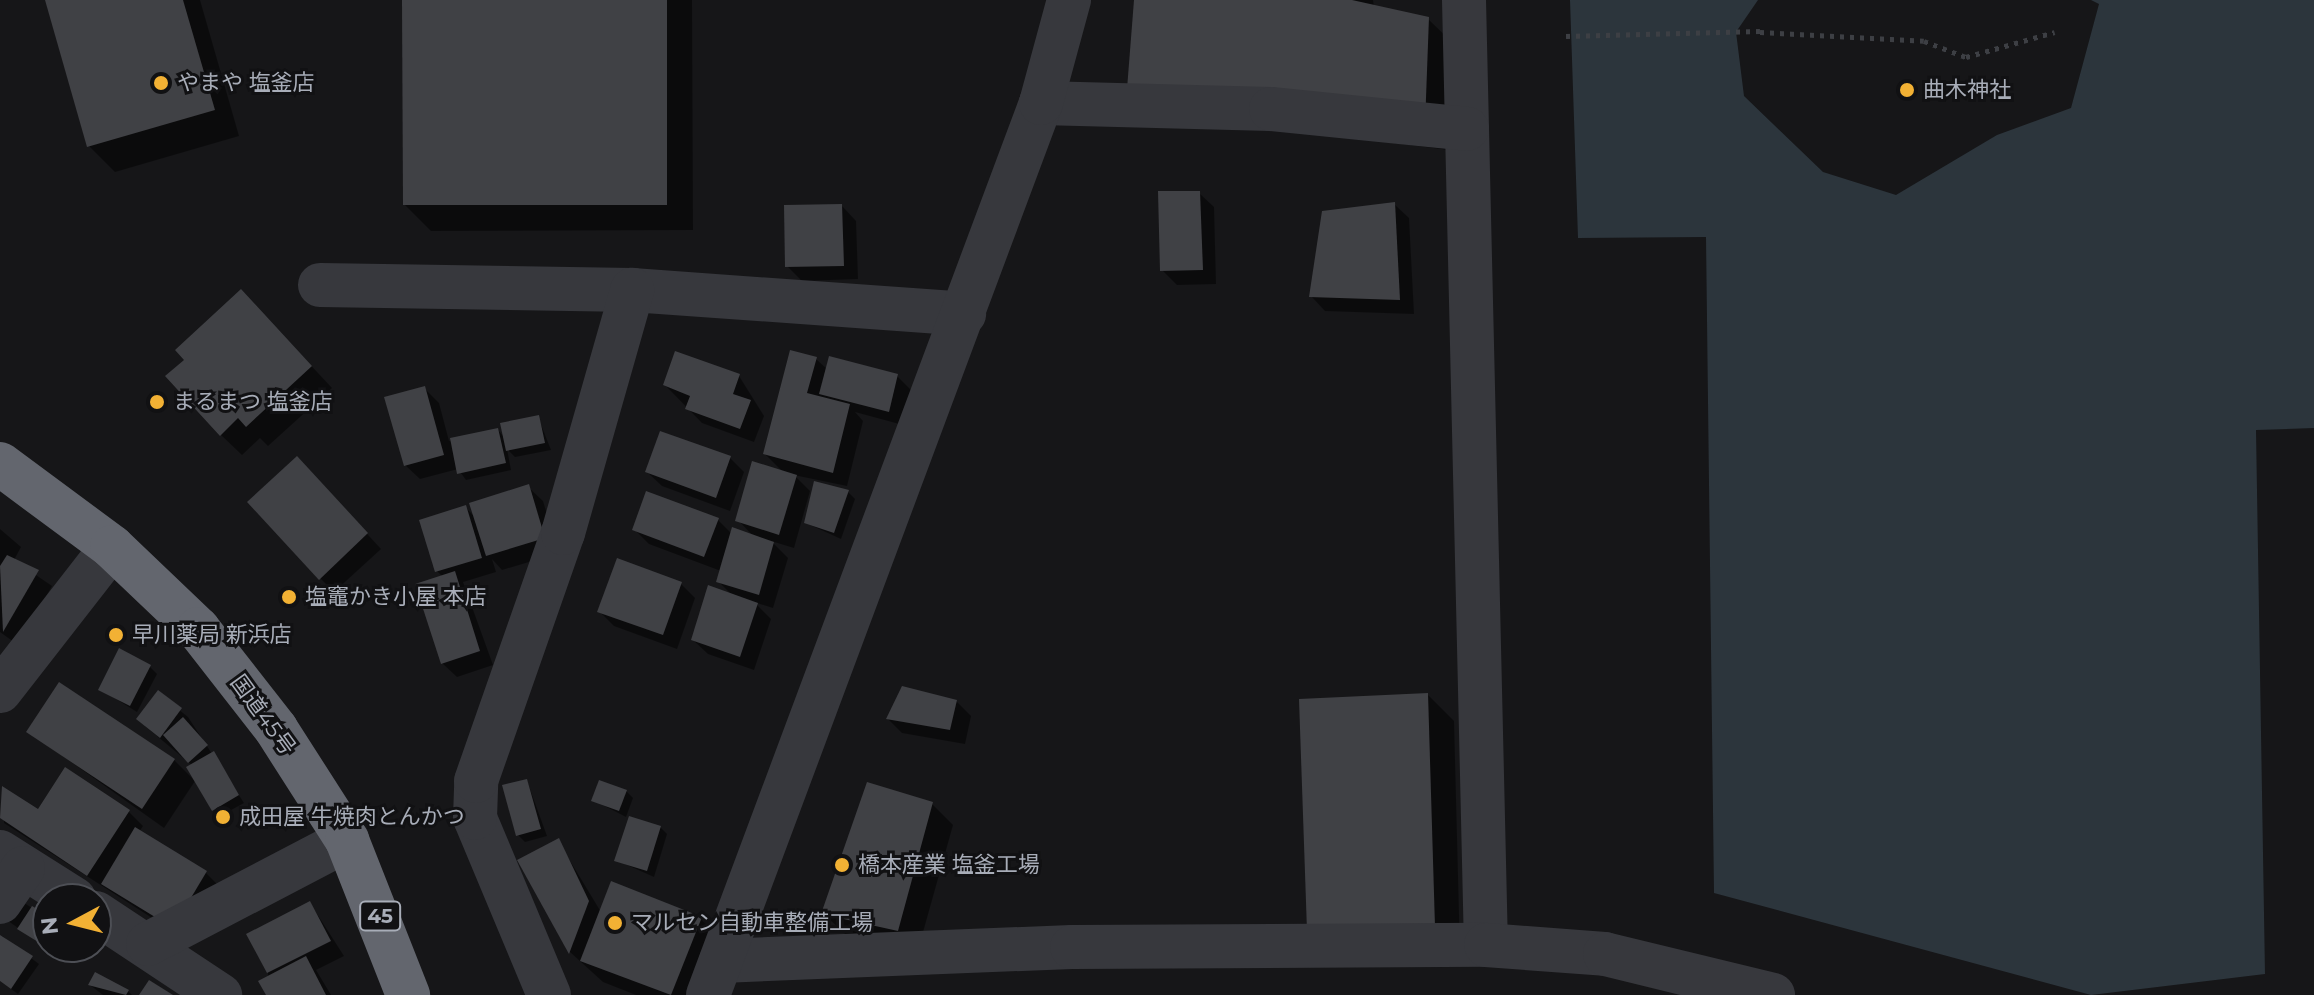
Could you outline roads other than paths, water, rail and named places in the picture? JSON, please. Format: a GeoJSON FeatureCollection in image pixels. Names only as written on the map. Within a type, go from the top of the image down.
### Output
{"type":"FeatureCollection","features":[{"type":"Feature","properties":{"kind":"highway","name":"国道45号"},"geometry":{"type":"LineString","coordinates":[[0,464],[112,547],[198,629],[276,729],[347,840],[408,995]]}},
{"type":"Feature","properties":{"kind":"street"},"geometry":{"type":"LineString","coordinates":[[1069,0],[1041,103],[714,978],[1072,947],[1486,945],[1605,954],[1773,995]]}},
{"type":"Feature","properties":{"kind":"street"},"geometry":{"type":"LineString","coordinates":[[1464,0],[1486,945]]}},
{"type":"Feature","properties":{"kind":"street"},"geometry":{"type":"LineString","coordinates":[[1041,103],[1271,109],[1467,129]]}},
{"type":"Feature","properties":{"kind":"street"},"geometry":{"type":"LineString","coordinates":[[320,285],[632,290],[964,314]]}},
{"type":"Feature","properties":{"kind":"street"},"geometry":{"type":"LineString","coordinates":[[549,995],[475,818],[476,781],[563,533],[632,290]]}},
{"type":"Feature","properties":{"kind":"street"},"geometry":{"type":"LineString","coordinates":[[0,691],[112,547]]}},
{"type":"Feature","properties":{"kind":"street"},"geometry":{"type":"LineString","coordinates":[[148,944],[347,840]]}},
{"type":"Feature","properties":{"kind":"street"},"geometry":{"type":"LineString","coordinates":[[8,874],[32,883]]}},
{"type":"Feature","properties":{"kind":"street"},"geometry":{"type":"LineString","coordinates":[[112,923],[220,995]]}},
{"type":"Feature","properties":{"kind":"place","name":"やまや 塩釜店"},"geometry":{"type":"Point","coordinates":[161,83]}},
{"type":"Feature","properties":{"kind":"place","name":"曲木神社"},"geometry":{"type":"Point","coordinates":[1907,90]}},
{"type":"Feature","properties":{"kind":"place","name":"まるまつ 塩釜店"},"geometry":{"type":"Point","coordinates":[157,402]}},
{"type":"Feature","properties":{"kind":"place","name":"塩竈かき小屋 本店"},"geometry":{"type":"Point","coordinates":[289,597]}},
{"type":"Feature","properties":{"kind":"place","name":"早川薬局 新浜店"},"geometry":{"type":"Point","coordinates":[116,635]}},
{"type":"Feature","properties":{"kind":"place","name":"成田屋 牛焼肉とんかつ"},"geometry":{"type":"Point","coordinates":[223,817]}},
{"type":"Feature","properties":{"kind":"place","name":"橋本産業 塩釜工場"},"geometry":{"type":"Point","coordinates":[842,865]}},
{"type":"Feature","properties":{"kind":"place","name":"マルセン自動車整備工場"},"geometry":{"type":"Point","coordinates":[615,923]}}]}
